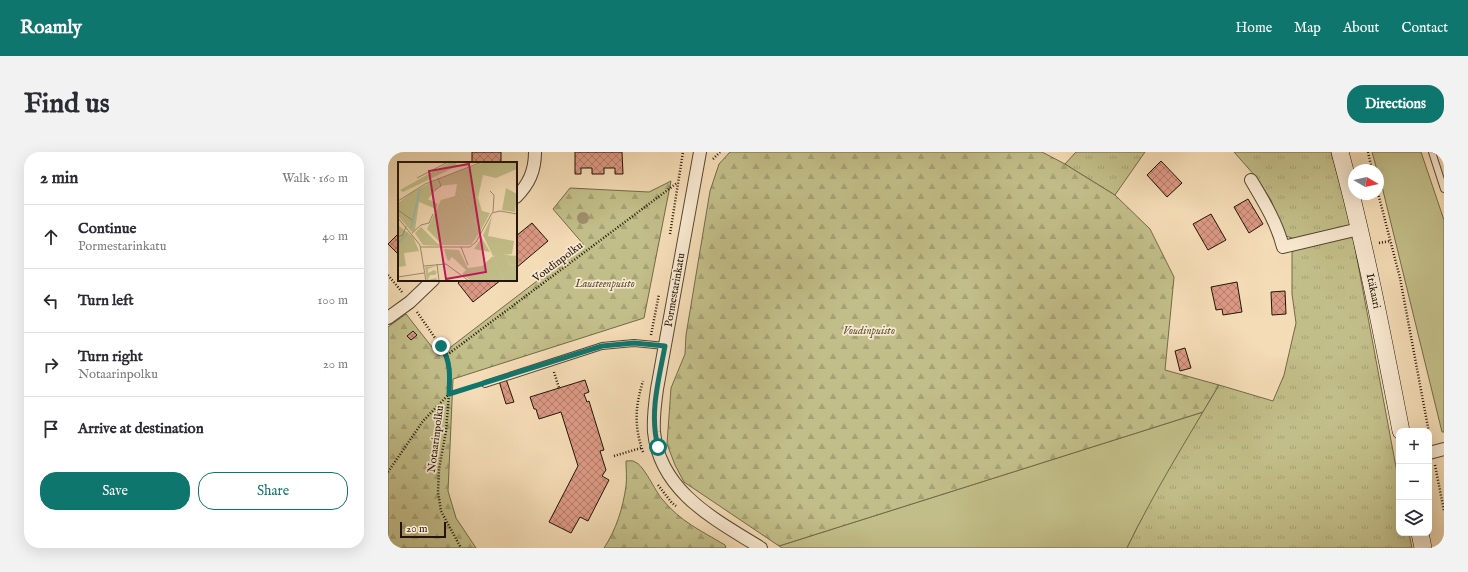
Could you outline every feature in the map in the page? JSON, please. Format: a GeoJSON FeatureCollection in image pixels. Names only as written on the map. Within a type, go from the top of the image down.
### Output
{"type":"FeatureCollection","features":[{"type":"Feature","properties":{"kind":"street"},"geometry":{"type":"LineString","coordinates":[[517,196],[530,180],[534,169],[535,152]]}},
{"type":"Feature","properties":{"kind":"street","name":"Pormestarinkatu"},"geometry":{"type":"LineString","coordinates":[[700,152],[654,404],[654,433],[662,461],[676,485],[687,497],[707,514],[761,548]]}},
{"type":"Feature","properties":{"kind":"street","name":"Itäkaari"},"geometry":{"type":"LineString","coordinates":[[1340,152],[1359,229],[1400,428]]}},
{"type":"Feature","properties":{"kind":"street"},"geometry":{"type":"LineString","coordinates":[[1251,180],[1269,210],[1281,237],[1283,248],[1359,229]]}},
{"type":"Feature","properties":{"kind":"street"},"geometry":{"type":"LineString","coordinates":[[388,318],[410,302],[432,281]]}},
{"type":"Feature","properties":{"kind":"street"},"geometry":{"type":"LineString","coordinates":[[1420,536],[1422,548]]}},
{"type":"Feature","properties":{"kind":"lane"},"geometry":{"type":"LineString","coordinates":[[1432,152],[1444,189]]}},
{"type":"Feature","properties":{"kind":"lane"},"geometry":{"type":"LineString","coordinates":[[486,384],[602,346],[634,343],[665,346]]}},
{"type":"Feature","properties":{"kind":"path","name":"Voudinpolku"},"geometry":{"type":"LineString","coordinates":[[447,355],[678,183],[683,152]]}},
{"type":"Feature","properties":{"kind":"path"},"geometry":{"type":"LineString","coordinates":[[1368,152],[1371,164]]}},
{"type":"Feature","properties":{"kind":"path"},"geometry":{"type":"LineString","coordinates":[[1380,200],[1400,278],[1435,451],[1444,511]]}},
{"type":"Feature","properties":{"kind":"path","name":"Notaarinpolku"},"geometry":{"type":"LineString","coordinates":[[388,275],[410,302],[447,355],[450,368],[449,394],[446,431],[439,469],[438,492],[441,511],[461,548]]}},
{"type":"Feature","properties":{"kind":"path"},"geometry":{"type":"LineString","coordinates":[[551,363],[559,388]]}},
{"type":"Feature","properties":{"kind":"path"},"geometry":{"type":"LineString","coordinates":[[388,472],[423,421],[449,394],[486,384]]}},
{"type":"Feature","properties":{"kind":"path"},"geometry":{"type":"LineString","coordinates":[[614,456],[642,448]]}},
{"type":"Feature","properties":{"kind":"green space","name":"Voudinpuisto"},"geometry":{"type":"Polygon","coordinates":[[[730,152],[1042,152],[1065,164],[1115,195],[1150,229],[1174,277],[1165,370],[1219,385],[1203,412],[779,546],[684,482],[675,465],[667,444],[671,388],[685,354],[686,335],[710,191],[719,164],[730,152]]]}},
{"type":"Feature","properties":{"kind":"green space"},"geometry":{"type":"Polygon","coordinates":[[[1076,152],[1145,152],[1115,195],[1065,164],[1076,152]]]}},
{"type":"Feature","properties":{"kind":"green space"},"geometry":{"type":"Polygon","coordinates":[[[1234,152],[1331,152],[1349,216],[1396,467],[1396,536],[1410,536],[1412,548],[1127,548],[1160,486],[1219,385],[1273,401],[1284,375],[1296,323],[1292,294],[1292,253],[1298,240],[1286,236],[1271,200],[1256,177],[1234,152]]]}},
{"type":"Feature","properties":{"kind":"green space"},"geometry":{"type":"Polygon","coordinates":[[[1372,152],[1421,152],[1444,220],[1444,432],[1442,432],[1384,195],[1384,164],[1375,164],[1372,152]]]}},
{"type":"Feature","properties":{"kind":"green space","name":"Lausteenpuisto"},"geometry":{"type":"Polygon","coordinates":[[[671,181],[644,318],[453,379],[448,491],[456,518],[476,548],[388,548],[388,327],[406,314],[439,356],[584,245],[553,209],[570,188],[649,192],[671,181]]]}},
{"type":"Feature","properties":{"kind":"green space"},"geometry":{"type":"Polygon","coordinates":[[[1203,412],[1127,548],[782,548],[779,546],[1203,412]]]}},
{"type":"Feature","properties":{"kind":"green space"},"geometry":{"type":"Polygon","coordinates":[[[626,461],[633,461],[642,468],[659,495],[676,514],[691,525],[725,545],[726,548],[604,548],[615,526],[623,502],[626,483],[626,461]]]}},
{"type":"Feature","properties":{"kind":"building"},"geometry":{"type":"Polygon","coordinates":[[[472,152],[501,152],[501,162],[472,162],[472,152]]]}},
{"type":"Feature","properties":{"kind":"building"},"geometry":{"type":"Polygon","coordinates":[[[575,152],[622,152],[623,174],[615,174],[615,168],[604,168],[604,174],[592,174],[592,168],[581,168],[581,174],[575,174],[575,152]]]}},
{"type":"Feature","properties":{"kind":"building"},"geometry":{"type":"Polygon","coordinates":[[[1161,161],[1182,183],[1167,197],[1147,175],[1161,161]]]}},
{"type":"Feature","properties":{"kind":"building"},"geometry":{"type":"Polygon","coordinates":[[[1248,199],[1263,224],[1249,233],[1234,207],[1248,199]]]}},
{"type":"Feature","properties":{"kind":"building"},"geometry":{"type":"Polygon","coordinates":[[[1211,214],[1226,240],[1208,250],[1193,224],[1211,214]]]}},
{"type":"Feature","properties":{"kind":"building"},"geometry":{"type":"Polygon","coordinates":[[[532,223],[548,241],[517,267],[517,235],[532,223]]]}},
{"type":"Feature","properties":{"kind":"building"},"geometry":{"type":"Polygon","coordinates":[[[398,234],[398,254],[388,244],[398,234]]]}},
{"type":"Feature","properties":{"kind":"building"},"geometry":{"type":"Polygon","coordinates":[[[461,281],[500,281],[473,302],[458,283],[461,281]]]}},
{"type":"Feature","properties":{"kind":"building"},"geometry":{"type":"Polygon","coordinates":[[[1237,282],[1242,312],[1223,315],[1222,309],[1216,310],[1211,287],[1237,282]]]}},
{"type":"Feature","properties":{"kind":"building"},"geometry":{"type":"Polygon","coordinates":[[[1285,291],[1286,314],[1272,315],[1271,292],[1285,291]]]}},
{"type":"Feature","properties":{"kind":"building"},"geometry":{"type":"Polygon","coordinates":[[[413,331],[417,335],[411,340],[407,336],[413,331]]]}},
{"type":"Feature","properties":{"kind":"building"},"geometry":{"type":"Polygon","coordinates":[[[1185,348],[1191,368],[1180,371],[1175,351],[1185,348]]]}},
{"type":"Feature","properties":{"kind":"building"},"geometry":{"type":"Polygon","coordinates":[[[506,379],[514,402],[506,404],[499,381],[506,379]]]}},
{"type":"Feature","properties":{"kind":"building"},"geometry":{"type":"Polygon","coordinates":[[[585,380],[589,392],[584,394],[587,402],[589,401],[604,450],[600,451],[606,470],[602,476],[609,480],[588,521],[580,517],[571,533],[549,522],[578,466],[561,412],[539,419],[530,397],[585,380]]]}},
{"type":"Feature","properties":{"kind":"route"},"geometry":{"type":"LineString","coordinates":[[441,346],[447,355],[450,368],[449,394],[486,384],[602,346],[634,343],[665,346],[654,404],[654,433],[658,447]]}}]}
